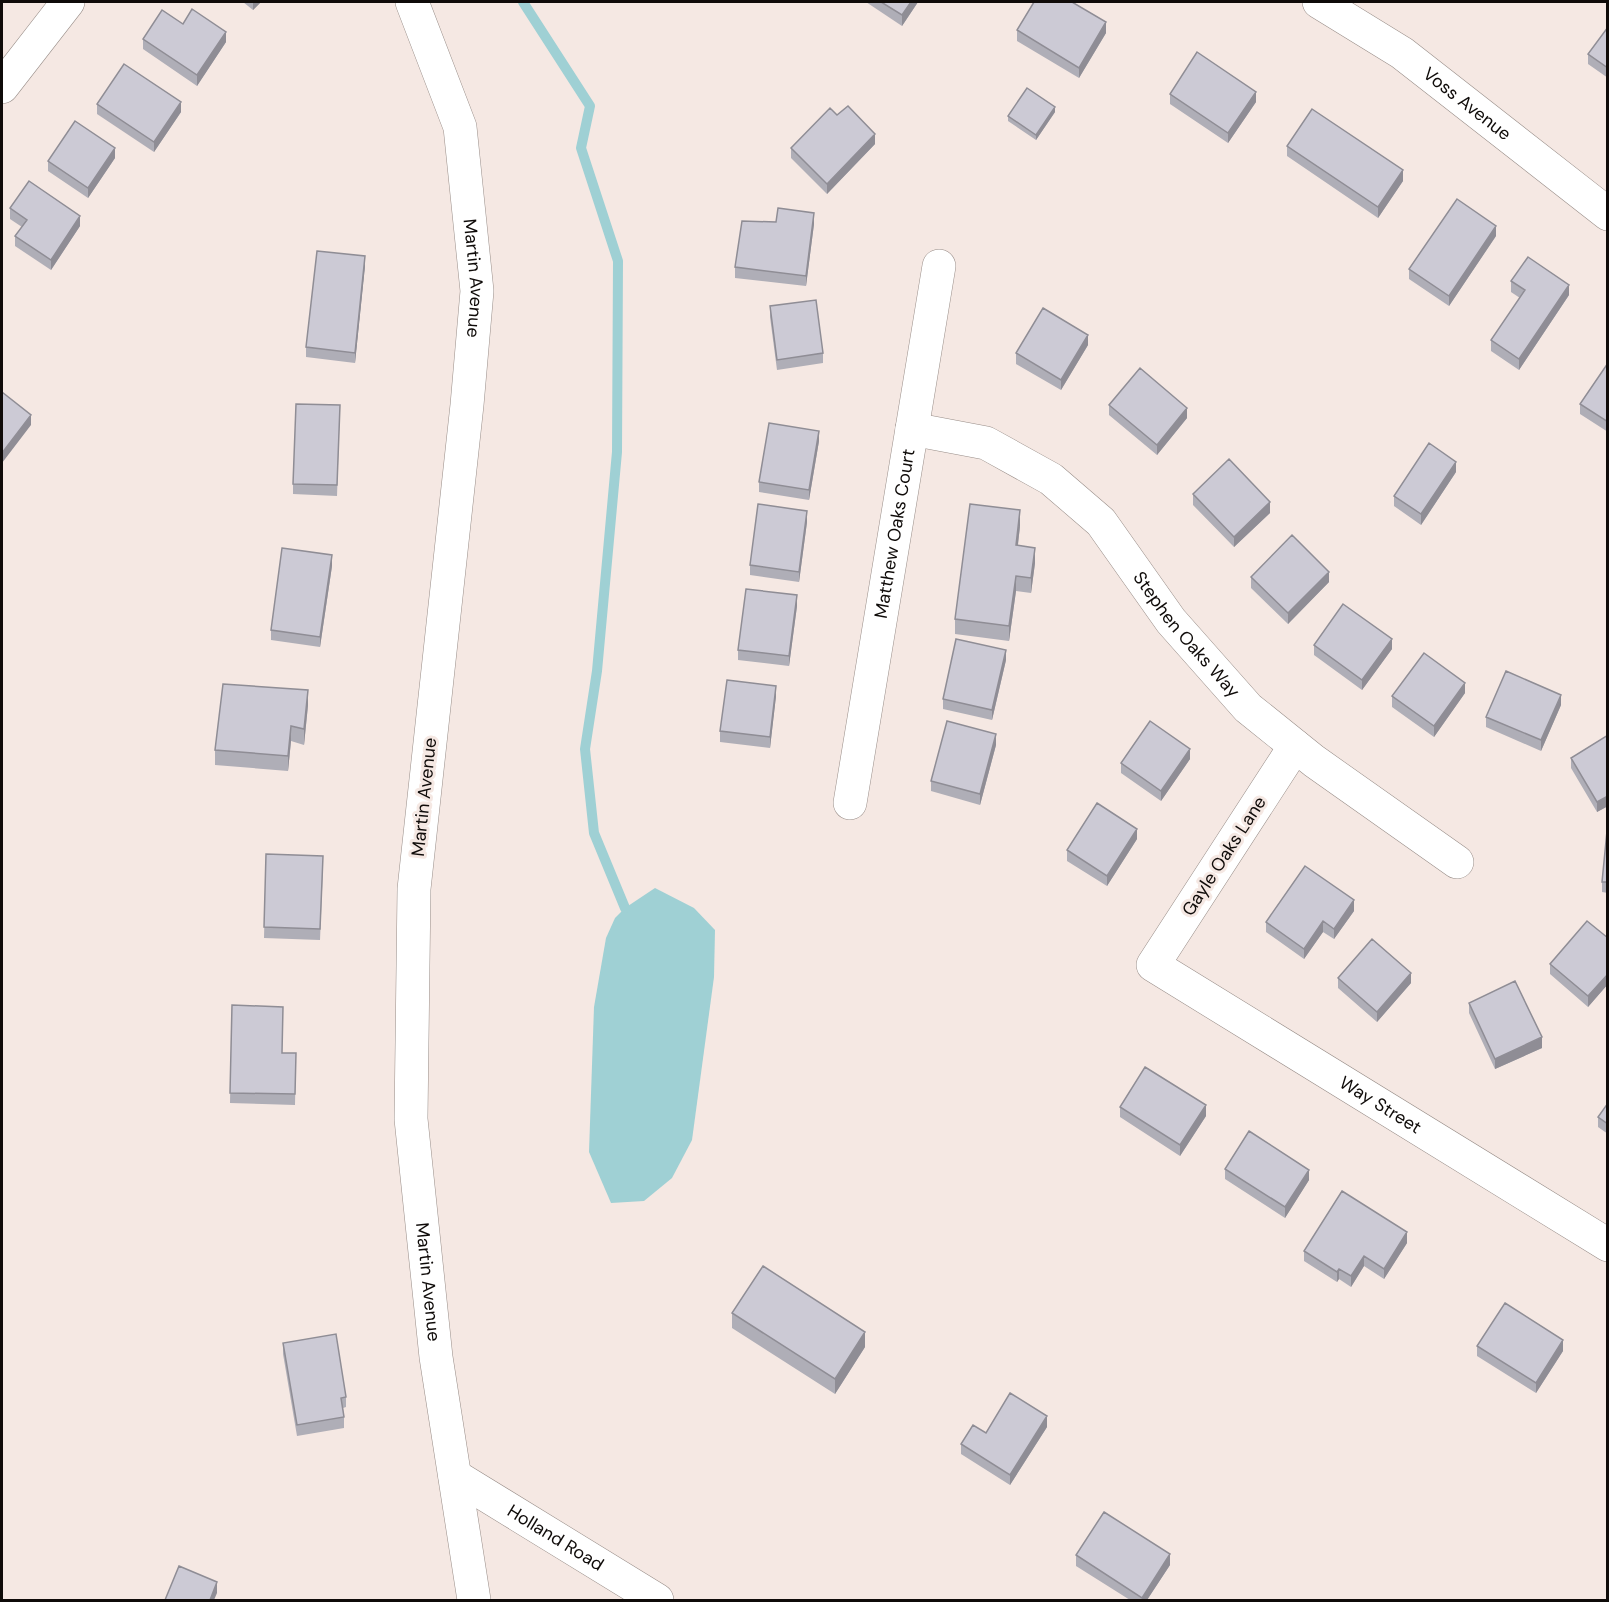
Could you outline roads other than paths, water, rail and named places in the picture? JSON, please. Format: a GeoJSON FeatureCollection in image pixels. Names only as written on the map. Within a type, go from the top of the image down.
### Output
{"type":"FeatureCollection","features":[{"type":"Feature","properties":{"kind":"street"},"geometry":{"type":"LineString","coordinates":[[2,87],[68,2]]}},
{"type":"Feature","properties":{"kind":"street","name":"Martin Avenue"},"geometry":{"type":"LineString","coordinates":[[412,2],[460,127],[477,291],[466,417],[414,889],[411,1119],[436,1357],[474,1600]]}},
{"type":"Feature","properties":{"kind":"street","name":"Voss Avenue"},"geometry":{"type":"LineString","coordinates":[[1319,2],[1402,53],[1608,214]]}},
{"type":"Feature","properties":{"kind":"street","name":"Matthew Oaks Court"},"geometry":{"type":"LineString","coordinates":[[850,803],[939,266]]}},
{"type":"Feature","properties":{"kind":"street","name":"Stephen Oaks Way"},"geometry":{"type":"LineString","coordinates":[[912,429],[986,442],[1051,479],[1101,522],[1171,621],[1248,708],[1295,746],[1457,862]]}},
{"type":"Feature","properties":{"kind":"street","name":"Gayle Oaks Lane"},"geometry":{"type":"LineString","coordinates":[[1153,965],[1295,746]]}},
{"type":"Feature","properties":{"kind":"street","name":"Way Street"},"geometry":{"type":"LineString","coordinates":[[1153,965],[1608,1245]]}},
{"type":"Feature","properties":{"kind":"street","name":"Holland Road"},"geometry":{"type":"LineString","coordinates":[[455,1476],[657,1600]]}},
{"type":"Feature","properties":{"kind":"water"},"geometry":{"type":"Polygon","coordinates":[[[655,888],[694,908],[715,930],[714,977],[692,1140],[672,1178],[644,1201],[611,1203],[589,1152],[594,1007],[606,938],[615,918],[625,908],[655,888]]]}},
{"type":"Feature","properties":{"kind":"waterway"},"geometry":{"type":"LineString","coordinates":[[523,2],[590,106],[581,148],[618,261],[617,452],[597,671],[585,749],[594,833],[625,908]]}}]}
